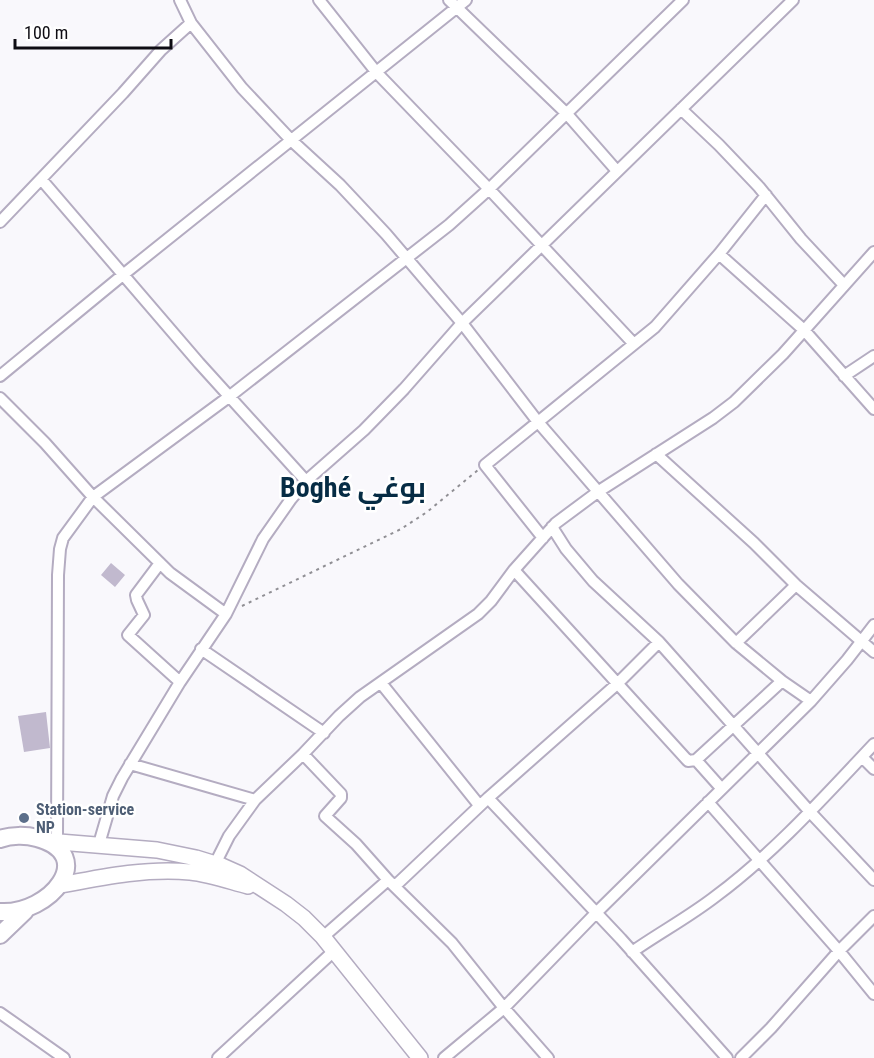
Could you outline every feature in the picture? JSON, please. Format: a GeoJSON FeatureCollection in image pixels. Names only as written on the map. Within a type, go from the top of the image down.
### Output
{"type":"FeatureCollection","features":[{"type":"Feature","properties":{"kind":"main road"},"geometry":{"type":"LineString","coordinates":[[0,935],[26,910],[52,894],[61,885],[66,866],[63,856],[52,841],[27,836],[1,838]]}},
{"type":"Feature","properties":{"kind":"main road"},"geometry":{"type":"LineString","coordinates":[[0,912],[26,910]]}},
{"type":"Feature","properties":{"kind":"street"},"geometry":{"type":"LineString","coordinates":[[180,0],[191,23],[242,88],[386,234],[462,323],[538,422],[665,570],[736,643],[782,681],[811,701]]}},
{"type":"Feature","properties":{"kind":"street"},"geometry":{"type":"LineString","coordinates":[[319,0],[377,73],[634,344]]}},
{"type":"Feature","properties":{"kind":"street"},"geometry":{"type":"LineString","coordinates":[[0,376],[124,274],[377,73],[453,4],[466,0]]}},
{"type":"Feature","properties":{"kind":"street"},"geometry":{"type":"LineString","coordinates":[[415,1056],[323,937],[304,918],[240,874],[215,864],[157,850],[52,841],[60,549],[67,531],[93,497],[230,396],[407,259],[489,189],[683,0]]}},
{"type":"Feature","properties":{"kind":"street"},"geometry":{"type":"LineString","coordinates":[[99,844],[113,796],[130,764],[201,649],[226,614],[263,539],[306,481],[364,430],[404,389],[462,323],[793,0]]}},
{"type":"Feature","properties":{"kind":"street"},"geometry":{"type":"LineString","coordinates":[[453,4],[567,114],[617,171]]}},
{"type":"Feature","properties":{"kind":"street"},"geometry":{"type":"LineString","coordinates":[[0,222],[161,50],[191,23]]}},
{"type":"Feature","properties":{"kind":"street"},"geometry":{"type":"LineString","coordinates":[[681,109],[720,145],[844,285]]}},
{"type":"Feature","properties":{"kind":"street"},"geometry":{"type":"LineString","coordinates":[[41,179],[199,363],[306,481]]}},
{"type":"Feature","properties":{"kind":"street"},"geometry":{"type":"LineString","coordinates":[[543,538],[485,465],[663,318],[719,254],[766,195]]}},
{"type":"Feature","properties":{"kind":"street"},"geometry":{"type":"LineString","coordinates":[[215,864],[229,836],[255,800],[354,702],[478,614],[552,527],[599,491],[734,402],[783,354],[874,252]]}},
{"type":"Feature","properties":{"kind":"street"},"geometry":{"type":"LineString","coordinates":[[719,254],[804,330],[874,409]]}},
{"type":"Feature","properties":{"kind":"street"},"geometry":{"type":"LineString","coordinates":[[844,376],[874,356]]}},
{"type":"Feature","properties":{"kind":"street"},"geometry":{"type":"LineString","coordinates":[[0,398],[45,443],[93,497],[170,573],[226,614]]}},
{"type":"Feature","properties":{"kind":"street"},"geometry":{"type":"LineString","coordinates":[[656,454],[754,543],[796,585],[874,652]]}},
{"type":"Feature","properties":{"kind":"street"},"geometry":{"type":"LineString","coordinates":[[552,527],[566,549],[593,581],[659,642],[811,813],[874,880]]}},
{"type":"Feature","properties":{"kind":"street"},"geometry":{"type":"LineString","coordinates":[[160,563],[136,595],[136,600],[144,615],[128,635],[180,682]]}},
{"type":"Feature","properties":{"kind":"street"},"geometry":{"type":"LineString","coordinates":[[514,570],[688,761],[696,760],[782,681]]}},
{"type":"Feature","properties":{"kind":"street"},"geometry":{"type":"LineString","coordinates":[[736,643],[796,585]]}},
{"type":"Feature","properties":{"kind":"street"},"geometry":{"type":"LineString","coordinates":[[444,1058],[504,1008],[721,788],[759,754],[811,701],[862,642],[874,624]]}},
{"type":"Feature","properties":{"kind":"street"},"geometry":{"type":"LineString","coordinates":[[323,937],[392,883],[617,684],[659,642]]}},
{"type":"Feature","properties":{"kind":"street"},"geometry":{"type":"LineString","coordinates":[[201,649],[324,733]]}},
{"type":"Feature","properties":{"kind":"street"},"geometry":{"type":"LineString","coordinates":[[381,683],[483,802],[596,913],[727,1058]]}},
{"type":"Feature","properties":{"kind":"street"},"geometry":{"type":"LineString","coordinates":[[632,952],[706,904],[759,860],[811,813],[874,744]]}},
{"type":"Feature","properties":{"kind":"street"},"geometry":{"type":"LineString","coordinates":[[303,754],[341,794],[341,798],[325,816],[356,844],[452,943],[548,1058]]}},
{"type":"Feature","properties":{"kind":"street"},"geometry":{"type":"LineString","coordinates":[[862,757],[874,769]]}},
{"type":"Feature","properties":{"kind":"street"},"geometry":{"type":"LineString","coordinates":[[696,760],[721,788]]}},
{"type":"Feature","properties":{"kind":"street"},"geometry":{"type":"LineString","coordinates":[[130,764],[255,800]]}},
{"type":"Feature","properties":{"kind":"street"},"geometry":{"type":"LineString","coordinates":[[708,802],[874,994]]}},
{"type":"Feature","properties":{"kind":"street"},"geometry":{"type":"LineString","coordinates":[[61,885],[124,873],[159,871],[190,872],[263,889]]}},
{"type":"Feature","properties":{"kind":"street"},"geometry":{"type":"LineString","coordinates":[[741,1058],[874,916]]}},
{"type":"Feature","properties":{"kind":"street"},"geometry":{"type":"LineString","coordinates":[[218,1058],[335,950]]}},
{"type":"Feature","properties":{"kind":"street"},"geometry":{"type":"LineString","coordinates":[[0,1013],[64,1058]]}},
{"type":"Feature","properties":{"kind":"path"},"geometry":{"type":"LineString","coordinates":[[226,614],[401,529],[427,512],[485,465]]}},
{"type":"Feature","properties":{"kind":"building"},"geometry":{"type":"Polygon","coordinates":[[[111,563],[125,575],[115,587],[101,575],[111,563]]]}},
{"type":"Feature","properties":{"kind":"building"},"geometry":{"type":"Polygon","coordinates":[[[46,712],[50,748],[24,752],[18,716],[46,712]]]}},
{"type":"Feature","properties":{"kind":"place","name":"Station-service NP"},"geometry":{"type":"Point","coordinates":[24,818]}},
{"type":"Feature","properties":{"kind":"district","name":"Boghé بوغي"},"geometry":{"type":"Point","coordinates":[353,487]}}]}
